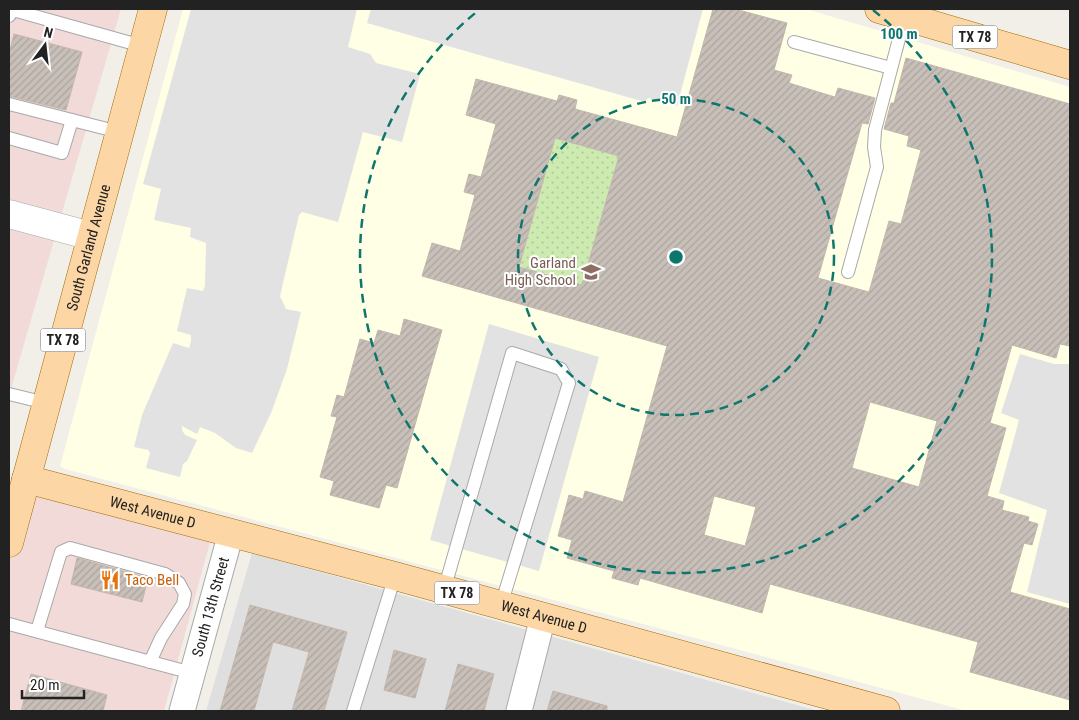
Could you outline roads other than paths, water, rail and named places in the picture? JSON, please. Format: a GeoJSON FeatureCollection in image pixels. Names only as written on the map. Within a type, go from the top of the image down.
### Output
{"type":"FeatureCollection","features":[{"type":"Feature","properties":{"kind":"main road","name":"South Garland Avenue"},"geometry":{"type":"LineString","coordinates":[[9,543],[90,236],[153,9]]}},
{"type":"Feature","properties":{"kind":"main road","name":"TX 78"},"geometry":{"type":"LineString","coordinates":[[879,9],[1070,64]]}},
{"type":"Feature","properties":{"kind":"main road","name":"West Avenue D"},"geometry":{"type":"LineString","coordinates":[[26,479],[395,576],[886,711]]}},
{"type":"Feature","properties":{"kind":"street"},"geometry":{"type":"LineString","coordinates":[[9,214],[90,236]]}},
{"type":"Feature","properties":{"kind":"street","name":"South 13th Street"},"geometry":{"type":"LineString","coordinates":[[182,711],[231,533]]}},
{"type":"Feature","properties":{"kind":"street"},"geometry":{"type":"LineString","coordinates":[[519,711],[543,617]]}},
{"type":"Feature","properties":{"kind":"lane"},"geometry":{"type":"LineString","coordinates":[[9,16],[13,10],[142,46]]}},
{"type":"Feature","properties":{"kind":"lane"},"geometry":{"type":"LineString","coordinates":[[848,272],[877,166],[874,146],[875,130],[905,16]]}},
{"type":"Feature","properties":{"kind":"lane"},"geometry":{"type":"LineString","coordinates":[[794,42],[891,68]]}},
{"type":"Feature","properties":{"kind":"lane"},"geometry":{"type":"LineString","coordinates":[[9,104],[119,132]]}},
{"type":"Feature","properties":{"kind":"lane"},"geometry":{"type":"LineString","coordinates":[[9,138],[62,153],[72,120]]}},
{"type":"Feature","properties":{"kind":"lane"},"geometry":{"type":"LineString","coordinates":[[444,590],[512,353],[561,369],[568,383],[501,605]]}},
{"type":"Feature","properties":{"kind":"lane"},"geometry":{"type":"LineString","coordinates":[[9,394],[46,403]]}},
{"type":"Feature","properties":{"kind":"lane"},"geometry":{"type":"LineString","coordinates":[[38,631],[61,552],[70,548],[165,574],[179,583],[185,594],[183,604],[161,638],[150,662]]}},
{"type":"Feature","properties":{"kind":"lane"},"geometry":{"type":"LineString","coordinates":[[353,711],[395,576]]}},
{"type":"Feature","properties":{"kind":"lane"},"geometry":{"type":"LineString","coordinates":[[9,624],[192,674]]}},
{"type":"Feature","properties":{"kind":"place","name":"Garland High School"},"geometry":{"type":"Point","coordinates":[591,272]}},
{"type":"Feature","properties":{"kind":"place","name":"Taco Bell"},"geometry":{"type":"Point","coordinates":[110,580]}}]}
